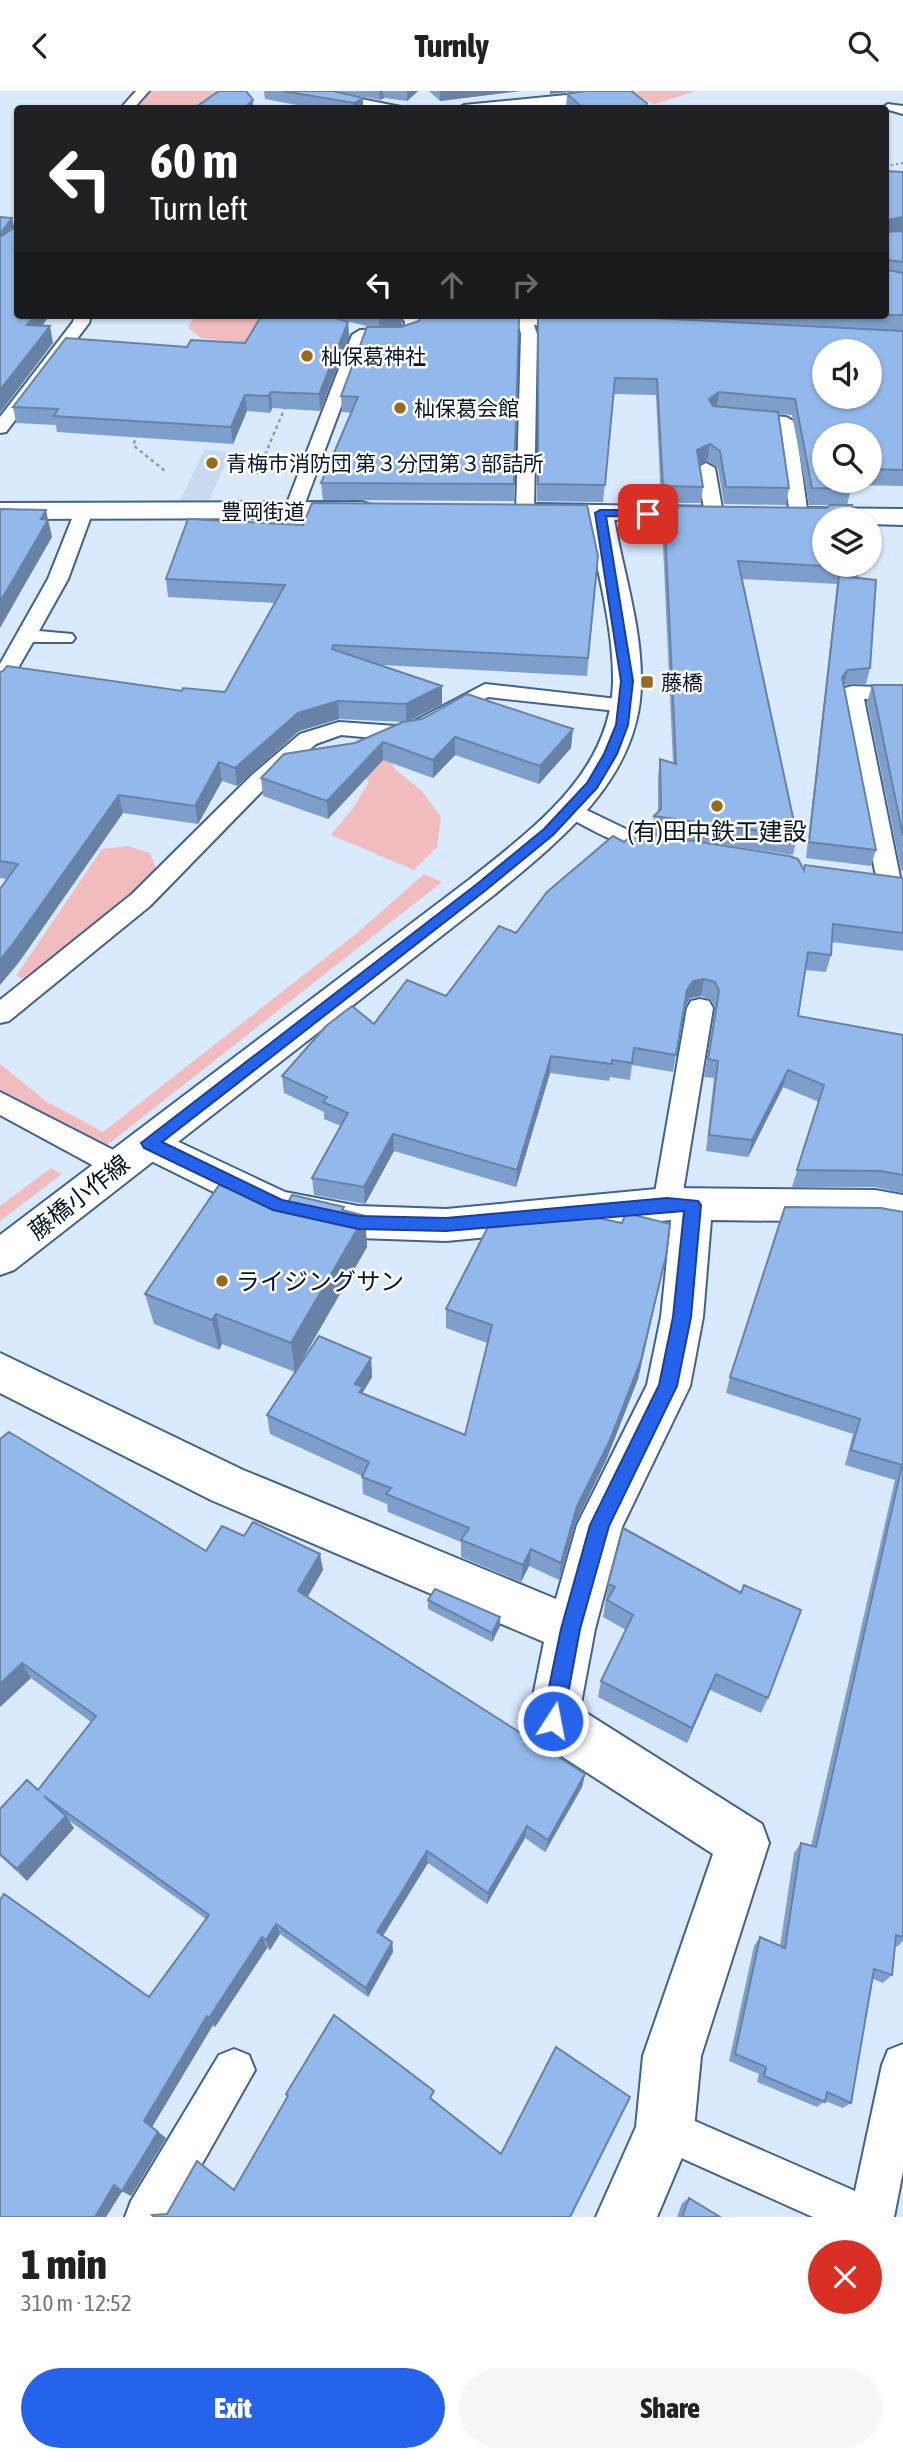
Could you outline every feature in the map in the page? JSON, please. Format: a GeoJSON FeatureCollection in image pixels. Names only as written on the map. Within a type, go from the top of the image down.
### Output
{"type":"FeatureCollection","features":[{"type":"Feature","properties":{"kind":"main road","name":"豊岡街道"},"geometry":{"type":"LineString","coordinates":[[0,511],[387,510]]}},
{"type":"Feature","properties":{"kind":"main road"},"geometry":{"type":"LineString","coordinates":[[515,512],[741,515]]}},
{"type":"Feature","properties":{"kind":"main road","name":"藤橋小作線"},"geometry":{"type":"LineString","coordinates":[[0,1258],[482,887],[572,810],[592,785],[611,754],[626,706],[624,654],[600,513]]}},
{"type":"Feature","properties":{"kind":"main road"},"geometry":{"type":"LineString","coordinates":[[789,516],[903,517]]}},
{"type":"Feature","properties":{"kind":"main road"},"geometry":{"type":"LineString","coordinates":[[134,1155],[278,1206],[358,1222],[446,1225],[680,1205],[875,1206],[903,1211]]}},
{"type":"Feature","properties":{"kind":"main road"},"geometry":{"type":"LineString","coordinates":[[626,2217],[665,2129],[672,2056],[743,1843],[553,1721],[570,1629],[600,1525],[668,1386],[682,1317],[680,1205]]}},
{"type":"Feature","properties":{"kind":"main road"},"geometry":{"type":"LineString","coordinates":[[0,1372],[227,1485],[570,1629]]}},
{"type":"Feature","properties":{"kind":"lane"},"geometry":{"type":"LineString","coordinates":[[130,105],[143,91]]}},
{"type":"Feature","properties":{"kind":"lane"},"geometry":{"type":"LineString","coordinates":[[304,91],[375,105]]}},
{"type":"Feature","properties":{"kind":"lane"},"geometry":{"type":"LineString","coordinates":[[509,105],[589,98],[626,91]]}},
{"type":"Feature","properties":{"kind":"lane"},"geometry":{"type":"LineString","coordinates":[[0,428],[82,319]]}},
{"type":"Feature","properties":{"kind":"lane"},"geometry":{"type":"LineString","coordinates":[[342,324],[360,335],[401,335],[412,331],[411,319]]}},
{"type":"Feature","properties":{"kind":"lane"},"geometry":{"type":"LineString","coordinates":[[515,512],[529,334],[525,319]]}},
{"type":"Feature","properties":{"kind":"lane"},"geometry":{"type":"LineString","coordinates":[[546,319],[589,323]]}},
{"type":"Feature","properties":{"kind":"lane"},"geometry":{"type":"LineString","coordinates":[[293,511],[360,335]]}},
{"type":"Feature","properties":{"kind":"lane"},"geometry":{"type":"LineString","coordinates":[[731,418],[786,422],[789,516]]}},
{"type":"Feature","properties":{"kind":"lane"},"geometry":{"type":"LineString","coordinates":[[703,475],[714,515]]}},
{"type":"Feature","properties":{"kind":"lane"},"geometry":{"type":"LineString","coordinates":[[3,671],[27,636],[70,551],[84,511]]}},
{"type":"Feature","properties":{"kind":"lane"},"geometry":{"type":"LineString","coordinates":[[27,636],[65,638]]}},
{"type":"Feature","properties":{"kind":"lane"},"geometry":{"type":"LineString","coordinates":[[357,750],[396,733],[413,730],[485,690],[626,706]]}},
{"type":"Feature","properties":{"kind":"lane"},"geometry":{"type":"LineString","coordinates":[[885,882],[852,692],[903,694]]}},
{"type":"Feature","properties":{"kind":"lane"},"geometry":{"type":"LineString","coordinates":[[0,1014],[141,900],[293,750],[325,731],[356,728],[396,733]]}},
{"type":"Feature","properties":{"kind":"lane"},"geometry":{"type":"LineString","coordinates":[[280,764],[319,759]]}},
{"type":"Feature","properties":{"kind":"lane"},"geometry":{"type":"LineString","coordinates":[[572,810],[624,837],[694,850]]}},
{"type":"Feature","properties":{"kind":"lane"},"geometry":{"type":"LineString","coordinates":[[680,1205],[700,1008]]}},
{"type":"Feature","properties":{"kind":"lane"},"geometry":{"type":"LineString","coordinates":[[0,1102],[134,1155]]}},
{"type":"Feature","properties":{"kind":"lane"},"geometry":{"type":"LineString","coordinates":[[872,2217],[903,2065]]}},
{"type":"Feature","properties":{"kind":"lane"},"geometry":{"type":"LineString","coordinates":[[147,2217],[234,2070]]}},
{"type":"Feature","properties":{"kind":"lane"},"geometry":{"type":"LineString","coordinates":[[665,2129],[863,2217]]}},
{"type":"Feature","properties":{"kind":"path"},"geometry":{"type":"LineString","coordinates":[[242,511],[287,404]]}},
{"type":"Feature","properties":{"kind":"path"},"geometry":{"type":"LineString","coordinates":[[139,430],[133,445],[168,473]]}},
{"type":"Feature","properties":{"kind":"shaded area"},"geometry":{"type":"Polygon","coordinates":[[[148,91],[240,91],[219,105],[136,105],[148,91]]]}},
{"type":"Feature","properties":{"kind":"shaded area"},"geometry":{"type":"Polygon","coordinates":[[[641,91],[697,91],[655,104],[632,95],[580,105],[548,105],[596,100],[641,91]]]}},
{"type":"Feature","properties":{"kind":"shaded area"},"geometry":{"type":"Polygon","coordinates":[[[193,319],[270,319],[256,344],[201,338],[188,328],[193,319]]]}},
{"type":"Feature","properties":{"kind":"shaded area"},"geometry":{"type":"Polygon","coordinates":[[[204,450],[231,452],[209,500],[180,501],[204,450]]]}},
{"type":"Feature","properties":{"kind":"shaded area"},"geometry":{"type":"Polygon","coordinates":[[[378,750],[390,760],[395,769],[422,791],[441,817],[437,847],[414,870],[331,835],[353,808],[369,782],[350,761],[378,750]]]}},
{"type":"Feature","properties":{"kind":"shaded area"},"geometry":{"type":"Polygon","coordinates":[[[128,846],[150,853],[158,872],[132,897],[28,979],[16,976],[102,849],[128,846]]]}},
{"type":"Feature","properties":{"kind":"shaded area"},"geometry":{"type":"Polygon","coordinates":[[[424,874],[442,882],[102,1149],[0,1091],[0,1064],[47,1102],[103,1132],[356,934],[424,874]]]}},
{"type":"Feature","properties":{"kind":"shaded area"},"geometry":{"type":"Polygon","coordinates":[[[51,1168],[62,1174],[0,1221],[0,1206],[51,1168]]]}},
{"type":"Feature","properties":{"kind":"building"},"geometry":{"type":"Polygon","coordinates":[[[219,91],[246,91],[253,100],[247,105],[199,105],[219,91]]]}},
{"type":"Feature","properties":{"kind":"building"},"geometry":{"type":"Polygon","coordinates":[[[282,91],[333,91],[363,98],[354,103],[282,91]]]}},
{"type":"Feature","properties":{"kind":"building"},"geometry":{"type":"Polygon","coordinates":[[[585,91],[631,91],[647,103],[580,105],[567,94],[585,91]]]}},
{"type":"Feature","properties":{"kind":"building"},"geometry":{"type":"Polygon","coordinates":[[[889,171],[903,172],[903,217],[889,220],[889,171]]]}},
{"type":"Feature","properties":{"kind":"building"},"geometry":{"type":"Polygon","coordinates":[[[0,217],[12,218],[0,234],[0,217]]]}},
{"type":"Feature","properties":{"kind":"building"},"geometry":{"type":"Polygon","coordinates":[[[14,228],[14,319],[32,319],[27,325],[50,326],[0,390],[0,237],[14,228]]]}},
{"type":"Feature","properties":{"kind":"building"},"geometry":{"type":"Polygon","coordinates":[[[903,231],[903,262],[889,260],[889,232],[903,231]]]}},
{"type":"Feature","properties":{"kind":"building"},"geometry":{"type":"Polygon","coordinates":[[[889,270],[903,273],[903,315],[889,315],[889,270]]]}},
{"type":"Feature","properties":{"kind":"building"},"geometry":{"type":"Polygon","coordinates":[[[260,319],[339,319],[348,322],[319,394],[271,392],[268,396],[245,395],[231,427],[54,416],[58,409],[13,407],[66,338],[187,347],[191,340],[245,343],[260,319]]]}},
{"type":"Feature","properties":{"kind":"building"},"geometry":{"type":"Polygon","coordinates":[[[519,319],[514,484],[321,483],[358,397],[341,396],[367,327],[401,327],[419,321],[519,319]]]}},
{"type":"Feature","properties":{"kind":"building"},"geometry":{"type":"Polygon","coordinates":[[[538,319],[672,319],[903,331],[903,470],[882,469],[882,423],[812,423],[812,488],[795,399],[719,392],[709,399],[713,406],[778,412],[789,488],[726,487],[720,451],[710,444],[697,450],[703,487],[663,486],[657,379],[615,378],[605,485],[538,484],[538,319]]]}},
{"type":"Feature","properties":{"kind":"building"},"geometry":{"type":"Polygon","coordinates":[[[312,503],[587,505],[598,556],[588,658],[333,645],[332,649],[442,686],[406,704],[338,701],[298,713],[235,768],[219,762],[195,806],[119,795],[0,960],[0,889],[18,864],[0,861],[0,672],[7,666],[182,691],[183,688],[225,692],[285,585],[166,579],[188,519],[303,525],[312,503]]]}},
{"type":"Feature","properties":{"kind":"building"},"geometry":{"type":"Polygon","coordinates":[[[852,505],[852,507],[828,507],[852,505]]]}},
{"type":"Feature","properties":{"kind":"building"},"geometry":{"type":"Polygon","coordinates":[[[664,506],[812,508],[812,565],[738,561],[797,836],[654,816],[661,809],[660,759],[676,764],[664,506]]]}},
{"type":"Feature","properties":{"kind":"building"},"geometry":{"type":"Polygon","coordinates":[[[0,509],[46,510],[41,519],[48,520],[0,602],[0,509]]]}},
{"type":"Feature","properties":{"kind":"building"},"geometry":{"type":"Polygon","coordinates":[[[839,577],[876,580],[870,668],[848,670],[842,677],[876,850],[809,842],[839,577]]]}},
{"type":"Feature","properties":{"kind":"building"},"geometry":{"type":"Polygon","coordinates":[[[872,685],[903,685],[903,836],[872,685]]]}},
{"type":"Feature","properties":{"kind":"building"},"geometry":{"type":"Polygon","coordinates":[[[467,694],[573,729],[540,766],[455,737],[433,760],[383,742],[327,801],[261,778],[284,754],[355,743],[403,722],[422,719],[467,694]]]}},
{"type":"Feature","properties":{"kind":"building"},"geometry":{"type":"Polygon","coordinates":[[[635,832],[789,856],[798,859],[804,870],[805,865],[903,878],[903,933],[833,924],[831,955],[808,952],[798,1016],[903,1035],[903,1175],[881,1171],[797,1170],[824,1085],[788,1070],[752,1140],[709,1135],[718,1061],[708,1059],[719,991],[715,982],[704,979],[693,981],[687,990],[676,1055],[634,1048],[632,1063],[612,1060],[612,1064],[551,1056],[517,1170],[393,1134],[364,1187],[312,1178],[348,1113],[323,1102],[327,1097],[282,1076],[326,1026],[352,1006],[374,1024],[407,980],[446,996],[499,926],[516,933],[547,892],[613,836],[624,842],[635,832]]]}},
{"type":"Feature","properties":{"kind":"building"},"geometry":{"type":"Polygon","coordinates":[[[219,1185],[285,1208],[292,1195],[344,1207],[342,1210],[365,1216],[291,1343],[216,1314],[212,1320],[145,1294],[219,1185]]]}},
{"type":"Feature","properties":{"kind":"building"},"geometry":{"type":"Polygon","coordinates":[[[785,1207],[881,1208],[903,1212],[903,1937],[896,1935],[892,1975],[874,1969],[851,2103],[827,2092],[825,2102],[764,2076],[766,2067],[735,2054],[760,1937],[785,1948],[801,1843],[816,1847],[902,1465],[851,1450],[860,1419],[730,1377],[785,1207]]]}},
{"type":"Feature","properties":{"kind":"building"},"geometry":{"type":"Polygon","coordinates":[[[626,1213],[670,1224],[666,1256],[641,1360],[610,1440],[577,1506],[561,1563],[531,1549],[523,1565],[461,1540],[469,1528],[386,1494],[391,1488],[362,1477],[369,1462],[267,1415],[319,1336],[371,1358],[355,1384],[363,1387],[359,1392],[465,1435],[492,1325],[446,1309],[491,1221],[598,1218],[622,1223],[626,1213]]]}},
{"type":"Feature","properties":{"kind":"building"},"geometry":{"type":"Polygon","coordinates":[[[9,1432],[206,1551],[222,1526],[244,1536],[253,1522],[320,1554],[298,1591],[585,1774],[548,1840],[527,1826],[488,1893],[427,1851],[377,1932],[392,1942],[366,1988],[276,1924],[266,1940],[262,1937],[209,2018],[207,2016],[144,2121],[158,2132],[122,2191],[114,2185],[95,2217],[0,2217],[0,1900],[4,1894],[149,1997],[209,1915],[44,1796],[66,1816],[17,1869],[0,1854],[0,1809],[27,1780],[38,1790],[96,1716],[22,1663],[0,1684],[0,1439],[9,1432]]]}},
{"type":"Feature","properties":{"kind":"building"},"geometry":{"type":"Polygon","coordinates":[[[623,1528],[741,1593],[744,1585],[801,1610],[768,1698],[716,1674],[692,1728],[601,1681],[633,1615],[607,1600],[615,1587],[608,1584],[623,1528]]]}},
{"type":"Feature","properties":{"kind":"building"},"geometry":{"type":"Polygon","coordinates":[[[435,1589],[500,1617],[492,1633],[428,1600],[435,1589]]]}},
{"type":"Feature","properties":{"kind":"building"},"geometry":{"type":"Polygon","coordinates":[[[334,2015],[434,2091],[430,2098],[501,2154],[556,2047],[630,2097],[570,2217],[154,2217],[152,2215],[167,2214],[197,2161],[234,2190],[288,2096],[286,2094],[334,2015]]]}},
{"type":"Feature","properties":{"kind":"building"},"geometry":{"type":"Polygon","coordinates":[[[689,2198],[720,2217],[682,2217],[689,2198]]]}},
{"type":"Feature","properties":{"kind":"place","name":"杣保葛神社"},"geometry":{"type":"Point","coordinates":[307,356]}},
{"type":"Feature","properties":{"kind":"place","name":"杣保葛会館"},"geometry":{"type":"Point","coordinates":[400,408]}},
{"type":"Feature","properties":{"kind":"place","name":"青梅市消防団 第３分団第３部詰所"},"geometry":{"type":"Point","coordinates":[212,463]}},
{"type":"Feature","properties":{"kind":"place","name":"藤橋"},"geometry":{"type":"Point","coordinates":[647,682]}},
{"type":"Feature","properties":{"kind":"place","name":"(有)田中鉄工建設"},"geometry":{"type":"Point","coordinates":[717,806]}},
{"type":"Feature","properties":{"kind":"place","name":"ライジングサン"},"geometry":{"type":"Point","coordinates":[222,1281]}},
{"type":"Feature","properties":{"kind":"route"},"geometry":{"type":"LineString","coordinates":[[553,1721],[570,1629],[600,1525],[668,1386],[682,1317],[692,1205],[667,1204],[446,1225],[358,1222],[278,1206],[149,1143],[482,887],[549,832],[572,810],[592,785],[611,754],[622,725],[627,681],[600,513],[648,514]]}}]}
